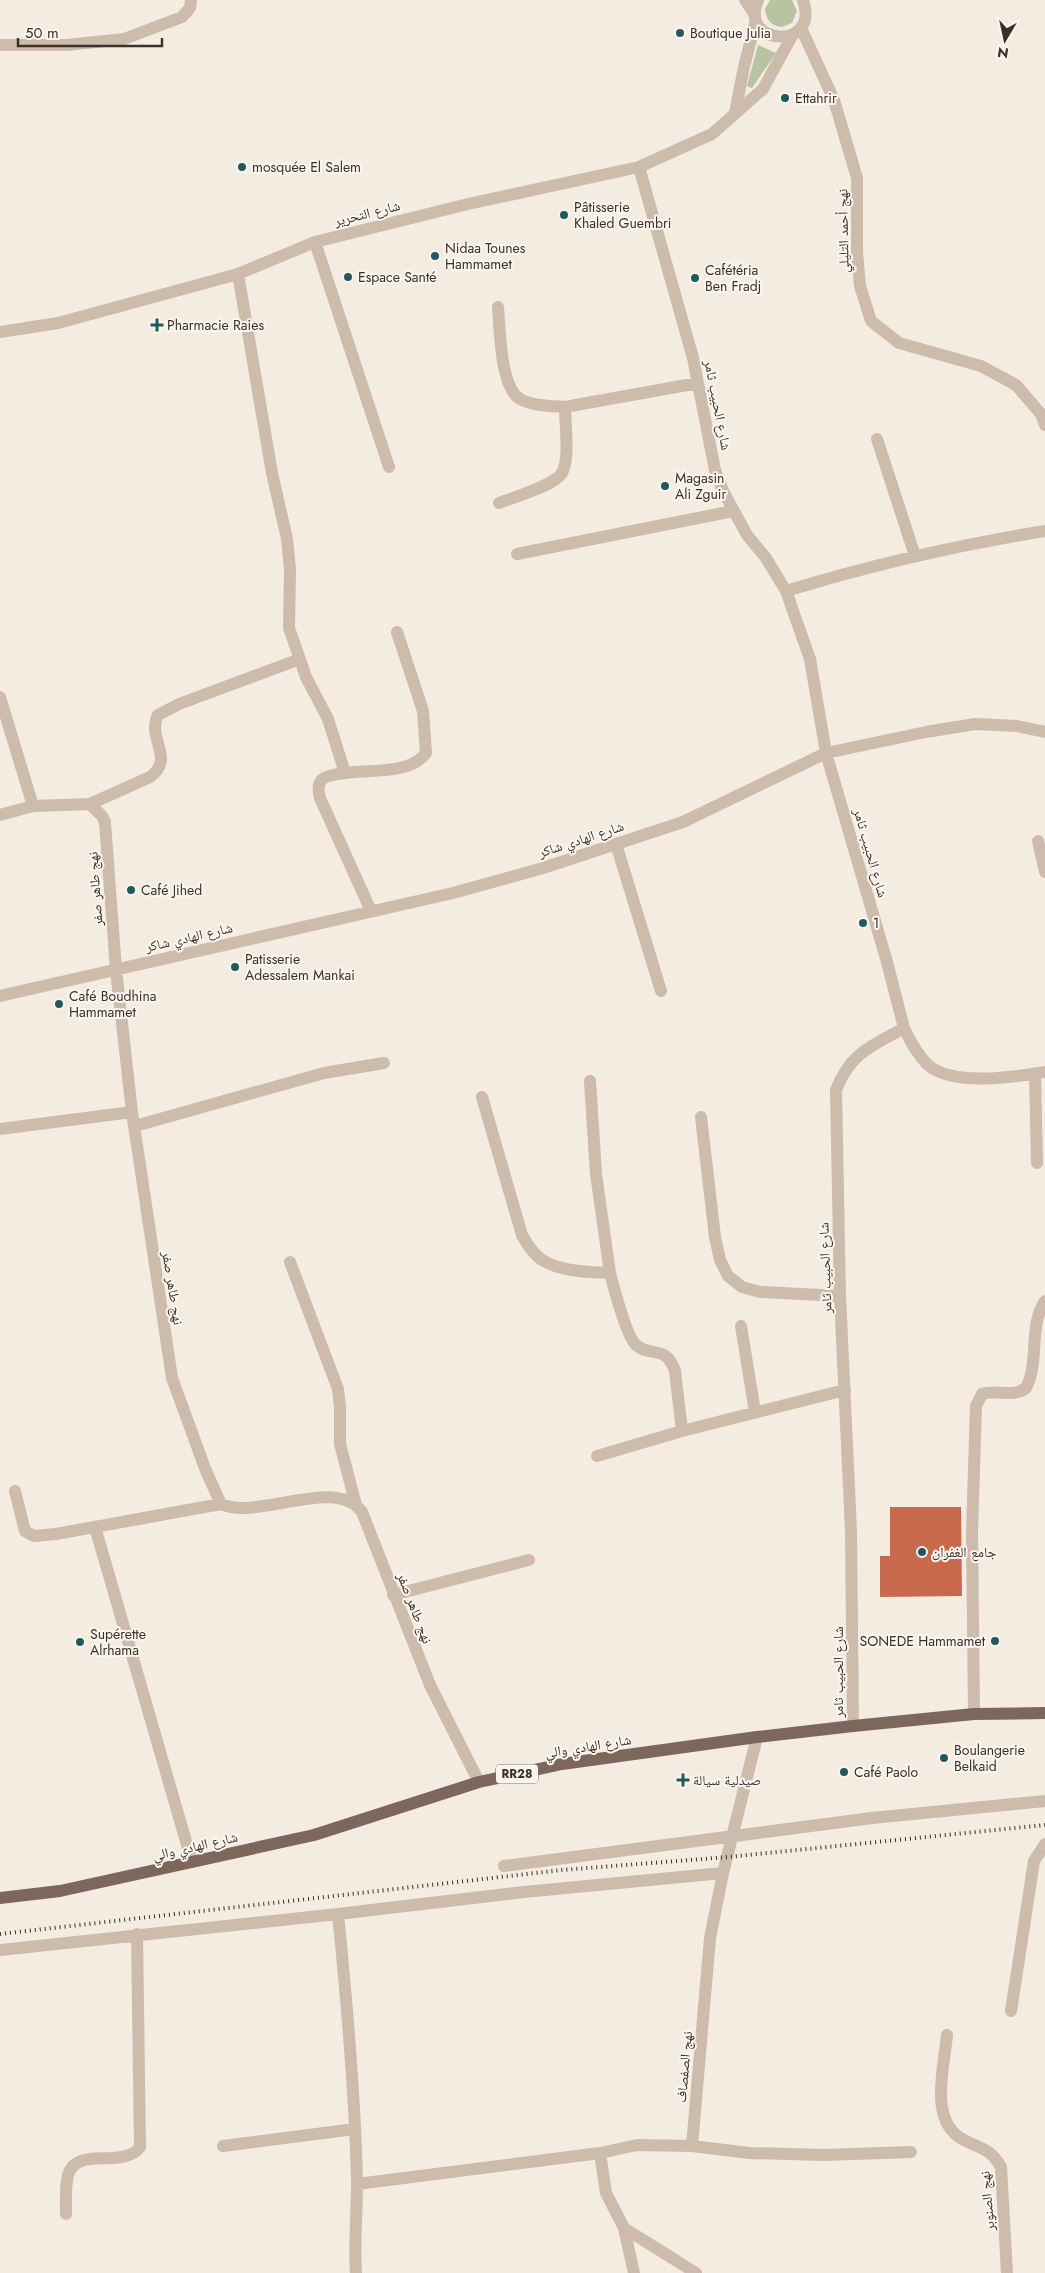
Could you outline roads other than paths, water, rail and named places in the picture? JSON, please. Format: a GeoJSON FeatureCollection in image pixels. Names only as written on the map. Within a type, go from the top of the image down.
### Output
{"type":"FeatureCollection","features":[{"type":"Feature","properties":{"kind":"main road","name":"شارع الهادي والي"},"geometry":{"type":"LineString","coordinates":[[0,1898],[60,1891],[314,1835],[478,1782],[562,1764],[757,1737],[853,1726],[974,1714],[1045,1713]]}},
{"type":"Feature","properties":{"kind":"street"},"geometry":{"type":"LineString","coordinates":[[0,45],[67,45],[124,40],[182,18],[190,8],[191,0]]}},
{"type":"Feature","properties":{"kind":"street"},"geometry":{"type":"LineString","coordinates":[[746,0],[755,18],[767,34],[775,37],[797,31]]}},
{"type":"Feature","properties":{"kind":"street"},"geometry":{"type":"LineString","coordinates":[[735,113],[758,0]]}},
{"type":"Feature","properties":{"kind":"street","name":"شارع التحرير"},"geometry":{"type":"LineString","coordinates":[[0,332],[58,323],[238,274],[315,242],[468,204],[639,167],[712,134],[763,89],[805,19],[807,3]]}},
{"type":"Feature","properties":{"kind":"street","name":"نهج أحمد التليلي"},"geometry":{"type":"LineString","coordinates":[[797,31],[834,100],[857,178],[857,252],[860,286],[871,321],[899,343],[981,366],[1016,385],[1041,414],[1045,425]]}},
{"type":"Feature","properties":{"kind":"street","name":"شارع الحبيب ثامر"},"geometry":{"type":"LineString","coordinates":[[639,167],[668,265],[698,383],[715,470],[733,511],[747,535],[766,558],[786,591],[810,659],[826,753],[887,962],[904,1028],[861,1053],[850,1062],[836,1090],[840,1296],[852,1540],[853,1726]]}},
{"type":"Feature","properties":{"kind":"street"},"geometry":{"type":"LineString","coordinates":[[315,242],[389,467]]}},
{"type":"Feature","properties":{"kind":"street"},"geometry":{"type":"LineString","coordinates":[[238,274],[272,473],[287,539],[290,593],[288,623],[306,677],[328,719],[345,773]]}},
{"type":"Feature","properties":{"kind":"street"},"geometry":{"type":"LineString","coordinates":[[498,307],[506,380],[519,398],[544,406],[565,407],[698,383]]}},
{"type":"Feature","properties":{"kind":"street"},"geometry":{"type":"LineString","coordinates":[[499,503],[552,482],[562,474],[566,460],[565,407]]}},
{"type":"Feature","properties":{"kind":"street"},"geometry":{"type":"LineString","coordinates":[[877,439],[915,556]]}},
{"type":"Feature","properties":{"kind":"street"},"geometry":{"type":"LineString","coordinates":[[517,554],[733,511]]}},
{"type":"Feature","properties":{"kind":"street"},"geometry":{"type":"LineString","coordinates":[[786,591],[857,569],[978,542],[1045,531]]}},
{"type":"Feature","properties":{"kind":"street"},"geometry":{"type":"LineString","coordinates":[[371,911],[317,788],[319,782],[324,778],[345,773],[402,766],[416,762],[426,752],[423,711],[397,632]]}},
{"type":"Feature","properties":{"kind":"street"},"geometry":{"type":"LineString","coordinates":[[0,815],[33,806],[90,804],[150,777],[161,766],[161,757],[154,727],[158,715],[179,704],[300,659]]}},
{"type":"Feature","properties":{"kind":"street"},"geometry":{"type":"LineString","coordinates":[[0,697],[33,806]]}},
{"type":"Feature","properties":{"kind":"street","name":"شارع الهادي شاكر"},"geometry":{"type":"LineString","coordinates":[[0,996],[453,893],[543,868],[683,822],[826,753],[926,732],[975,724],[1017,726],[1045,732]]}},
{"type":"Feature","properties":{"kind":"street","name":"نهج طاهر صفر"},"geometry":{"type":"LineString","coordinates":[[90,804],[102,816],[105,822],[116,970],[132,1112],[172,1378],[206,1471],[221,1504]]}},
{"type":"Feature","properties":{"kind":"street"},"geometry":{"type":"LineString","coordinates":[[1038,841],[1045,872]]}},
{"type":"Feature","properties":{"kind":"street"},"geometry":{"type":"LineString","coordinates":[[616,844],[661,992]]}},
{"type":"Feature","properties":{"kind":"street"},"geometry":{"type":"LineString","coordinates":[[904,1028],[928,1065],[949,1076],[972,1078],[1040,1073],[1037,1163]]}},
{"type":"Feature","properties":{"kind":"street"},"geometry":{"type":"LineString","coordinates":[[135,1126],[324,1073],[384,1063]]}},
{"type":"Feature","properties":{"kind":"street"},"geometry":{"type":"LineString","coordinates":[[590,1081],[596,1174],[610,1273],[618,1304],[632,1341],[638,1347],[668,1356],[672,1362],[675,1371],[682,1431]]}},
{"type":"Feature","properties":{"kind":"street"},"geometry":{"type":"LineString","coordinates":[[482,1097],[522,1235],[530,1248],[544,1261],[578,1270],[610,1273]]}},
{"type":"Feature","properties":{"kind":"street"},"geometry":{"type":"LineString","coordinates":[[0,1128],[132,1112]]}},
{"type":"Feature","properties":{"kind":"street"},"geometry":{"type":"LineString","coordinates":[[701,1116],[716,1237],[720,1260],[728,1276],[742,1287],[760,1292],[840,1296]]}},
{"type":"Feature","properties":{"kind":"street","name":"نهج طاهر صفر"},"geometry":{"type":"LineString","coordinates":[[290,1262],[332,1368],[338,1389],[340,1444],[356,1504],[362,1512],[393,1595],[441,1710],[478,1782]]}},
{"type":"Feature","properties":{"kind":"street"},"geometry":{"type":"LineString","coordinates":[[974,1714],[972,1532],[976,1406],[982,1394],[989,1392],[1015,1393],[1026,1388],[1031,1372],[1036,1324],[1045,1300]]}},
{"type":"Feature","properties":{"kind":"street"},"geometry":{"type":"LineString","coordinates":[[741,1326],[755,1412]]}},
{"type":"Feature","properties":{"kind":"street"},"geometry":{"type":"LineString","coordinates":[[597,1456],[682,1431],[845,1390]]}},
{"type":"Feature","properties":{"kind":"street"},"geometry":{"type":"LineString","coordinates":[[15,1491],[23,1525],[29,1534],[41,1536],[221,1504],[233,1509],[308,1499],[335,1498],[356,1504]]}},
{"type":"Feature","properties":{"kind":"street"},"geometry":{"type":"LineString","coordinates":[[95,1527],[192,1862]]}},
{"type":"Feature","properties":{"kind":"street"},"geometry":{"type":"LineString","coordinates":[[393,1595],[529,1560]]}},
{"type":"Feature","properties":{"kind":"street","name":"نهج الصفصاف"},"geometry":{"type":"LineString","coordinates":[[692,2146],[710,1938],[723,1873],[757,1737]]}},
{"type":"Feature","properties":{"kind":"street"},"geometry":{"type":"LineString","coordinates":[[504,1866],[732,1838],[872,1818],[1045,1801]]}},
{"type":"Feature","properties":{"kind":"street"},"geometry":{"type":"LineString","coordinates":[[1011,2011],[1034,1861],[1045,1844]]}},
{"type":"Feature","properties":{"kind":"street"},"geometry":{"type":"LineString","coordinates":[[0,1950],[524,1892],[723,1873]]}},
{"type":"Feature","properties":{"kind":"street"},"geometry":{"type":"LineString","coordinates":[[338,1914],[350,2038],[357,2184],[354,2245],[356,2273]]}},
{"type":"Feature","properties":{"kind":"street"},"geometry":{"type":"LineString","coordinates":[[66,2214],[68,2173],[76,2163],[83,2160],[124,2157],[135,2154],[140,2147],[137,1934]]}},
{"type":"Feature","properties":{"kind":"street","name":"نهج الصنوبر"},"geometry":{"type":"LineString","coordinates":[[947,2035],[941,2111],[948,2128],[955,2135],[985,2149],[992,2154],[1000,2167],[1007,2273]]}},
{"type":"Feature","properties":{"kind":"street"},"geometry":{"type":"LineString","coordinates":[[223,2146],[354,2129]]}},
{"type":"Feature","properties":{"kind":"street"},"geometry":{"type":"LineString","coordinates":[[357,2184],[600,2153],[637,2145],[692,2146],[767,2154],[824,2155],[911,2152]]}},
{"type":"Feature","properties":{"kind":"street"},"geometry":{"type":"LineString","coordinates":[[600,2153],[606,2193],[624,2228],[634,2273]]}},
{"type":"Feature","properties":{"kind":"street"},"geometry":{"type":"LineString","coordinates":[[624,2228],[696,2273]]}},
{"type":"Feature","properties":{"kind":"railway"},"geometry":{"type":"LineString","coordinates":[[0,1934],[562,1870],[728,1857],[1045,1825]]}},
{"type":"Feature","properties":{"kind":"place","name":"Boutique Julia"},"geometry":{"type":"Point","coordinates":[680,33]}},
{"type":"Feature","properties":{"kind":"place","name":"Ettahrir"},"geometry":{"type":"Point","coordinates":[785,98]}},
{"type":"Feature","properties":{"kind":"place","name":"mosquée El Salem"},"geometry":{"type":"Point","coordinates":[242,167]}},
{"type":"Feature","properties":{"kind":"place","name":"Pâtisserie Khaled Guembri"},"geometry":{"type":"Point","coordinates":[564,215]}},
{"type":"Feature","properties":{"kind":"place","name":"Nidaa Tounes Hammamet"},"geometry":{"type":"Point","coordinates":[435,256]}},
{"type":"Feature","properties":{"kind":"place","name":"Espace Santé"},"geometry":{"type":"Point","coordinates":[348,277]}},
{"type":"Feature","properties":{"kind":"place","name":"Cafétéria Ben Fradj"},"geometry":{"type":"Point","coordinates":[695,278]}},
{"type":"Feature","properties":{"kind":"place","name":"Pharmacie Raies"},"geometry":{"type":"Point","coordinates":[157,325]}},
{"type":"Feature","properties":{"kind":"place","name":"Magasin Ali Zguir"},"geometry":{"type":"Point","coordinates":[665,486]}},
{"type":"Feature","properties":{"kind":"place","name":"Café Jihed"},"geometry":{"type":"Point","coordinates":[131,890]}},
{"type":"Feature","properties":{"kind":"place","name":"1"},"geometry":{"type":"Point","coordinates":[863,923]}},
{"type":"Feature","properties":{"kind":"place","name":"Patisserie Adessalem Mankai"},"geometry":{"type":"Point","coordinates":[235,967]}},
{"type":"Feature","properties":{"kind":"place","name":"Café Boudhina Hammamet"},"geometry":{"type":"Point","coordinates":[59,1004]}},
{"type":"Feature","properties":{"kind":"place","name":"جامع الغفران"},"geometry":{"type":"Point","coordinates":[922,1552]}},
{"type":"Feature","properties":{"kind":"place","name":"SONEDE Hammamet"},"geometry":{"type":"Point","coordinates":[995,1641]}},
{"type":"Feature","properties":{"kind":"place","name":"Supérette Alrhama"},"geometry":{"type":"Point","coordinates":[80,1642]}},
{"type":"Feature","properties":{"kind":"place","name":"Boulangerie Belkaid"},"geometry":{"type":"Point","coordinates":[944,1758]}},
{"type":"Feature","properties":{"kind":"place","name":"Café Paolo"},"geometry":{"type":"Point","coordinates":[844,1772]}},
{"type":"Feature","properties":{"kind":"place","name":"صيدلية سيالة"},"geometry":{"type":"Point","coordinates":[683,1780]}}]}
